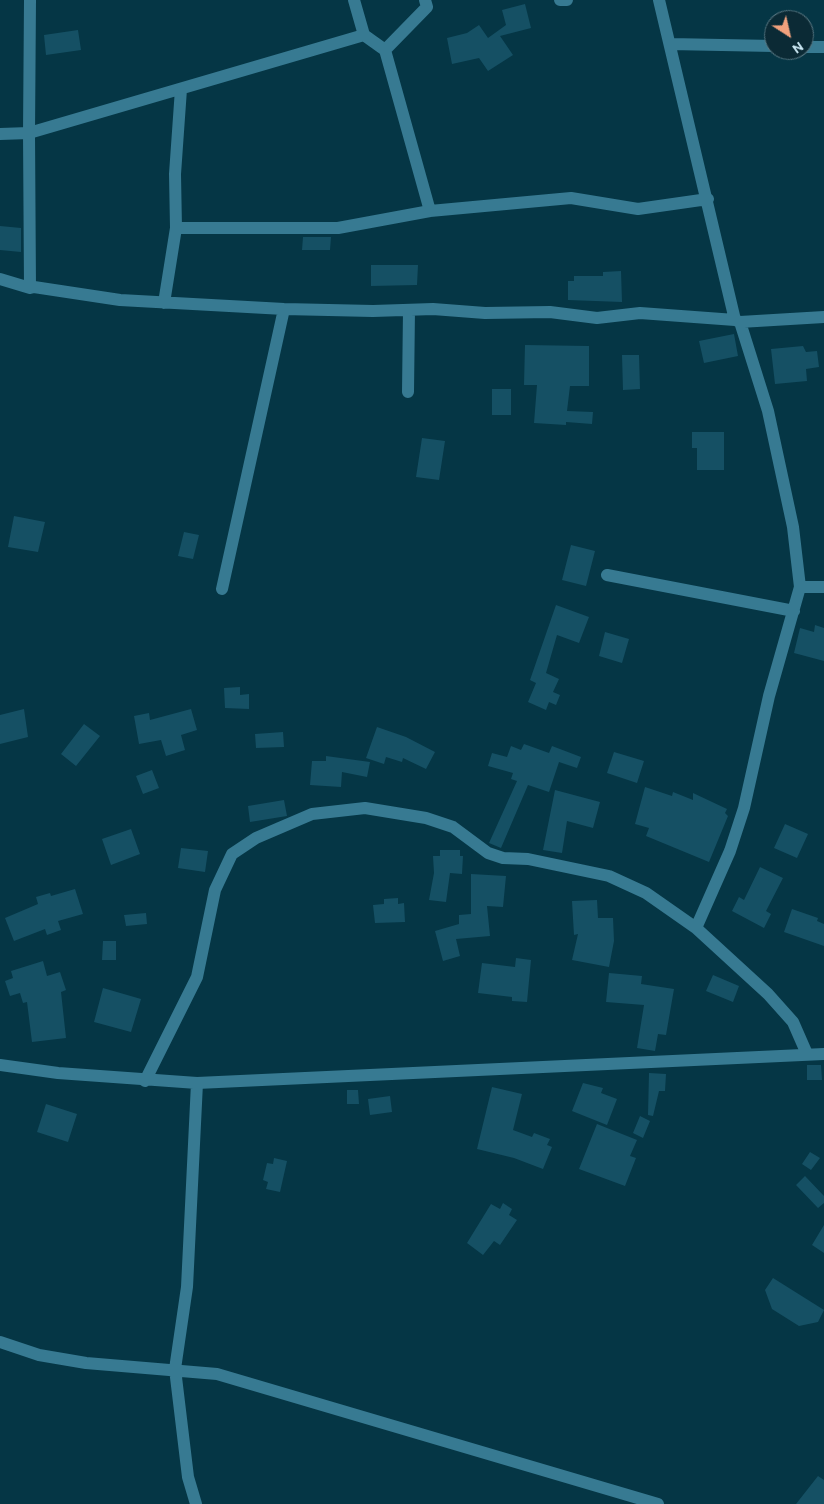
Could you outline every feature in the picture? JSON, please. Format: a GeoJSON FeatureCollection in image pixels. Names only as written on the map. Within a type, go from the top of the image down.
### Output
{"type":"FeatureCollection","features":[{"type":"Feature","properties":{"kind":"street"},"geometry":{"type":"LineString","coordinates":[[30,0],[30,288]]}},
{"type":"Feature","properties":{"kind":"street"},"geometry":{"type":"LineString","coordinates":[[354,0],[364,35],[385,50],[430,210]]}},
{"type":"Feature","properties":{"kind":"street"},"geometry":{"type":"LineString","coordinates":[[385,50],[427,7],[425,0]]}},
{"type":"Feature","properties":{"kind":"street"},"geometry":{"type":"LineString","coordinates":[[560,0],[567,0]]}},
{"type":"Feature","properties":{"kind":"street"},"geometry":{"type":"LineString","coordinates":[[659,0],[738,321],[768,411],[793,527],[800,586],[769,696],[744,808],[730,851],[696,928]]}},
{"type":"Feature","properties":{"kind":"street"},"geometry":{"type":"LineString","coordinates":[[0,134],[29,133],[364,35]]}},
{"type":"Feature","properties":{"kind":"street"},"geometry":{"type":"LineString","coordinates":[[670,44],[764,46]]}},
{"type":"Feature","properties":{"kind":"street"},"geometry":{"type":"LineString","coordinates":[[164,303],[176,228],[175,174],[182,89]]}},
{"type":"Feature","properties":{"kind":"street"},"geometry":{"type":"LineString","coordinates":[[176,228],[338,228],[430,210],[571,198],[638,209],[708,200]]}},
{"type":"Feature","properties":{"kind":"street"},"geometry":{"type":"LineString","coordinates":[[0,280],[30,288],[34,287],[120,300],[244,306],[284,310],[433,309],[485,314],[550,312],[597,318],[640,313],[738,321],[824,317]]}},
{"type":"Feature","properties":{"kind":"street"},"geometry":{"type":"LineString","coordinates":[[222,589],[284,310]]}},
{"type":"Feature","properties":{"kind":"street"},"geometry":{"type":"LineString","coordinates":[[408,392],[409,310]]}},
{"type":"Feature","properties":{"kind":"street"},"geometry":{"type":"LineString","coordinates":[[607,575],[794,611]]}},
{"type":"Feature","properties":{"kind":"street"},"geometry":{"type":"LineString","coordinates":[[800,586],[824,586]]}},
{"type":"Feature","properties":{"kind":"street"},"geometry":{"type":"LineString","coordinates":[[145,1081],[197,977],[215,890],[232,854],[256,838],[312,814],[365,808],[426,818],[453,827],[488,853],[503,858],[528,859],[609,876],[646,893],[696,928],[768,994],[793,1022],[807,1054]]}},
{"type":"Feature","properties":{"kind":"street"},"geometry":{"type":"LineString","coordinates":[[0,1065],[145,1081],[197,1083],[824,1054]]}},
{"type":"Feature","properties":{"kind":"street"},"geometry":{"type":"LineString","coordinates":[[196,1504],[188,1477],[175,1369],[187,1287],[197,1083]]}},
{"type":"Feature","properties":{"kind":"street"},"geometry":{"type":"LineString","coordinates":[[0,1342],[39,1356],[86,1363],[217,1374],[658,1504]]}},
{"type":"Feature","properties":{"kind":"building"},"geometry":{"type":"Polygon","coordinates":[[[525,4],[531,28],[500,36],[513,55],[488,71],[479,58],[452,64],[447,38],[467,33],[479,25],[488,38],[506,25],[502,10],[525,4]]]}},
{"type":"Feature","properties":{"kind":"building"},"geometry":{"type":"Polygon","coordinates":[[[78,30],[81,50],[46,55],[44,35],[78,30]]]}},
{"type":"Feature","properties":{"kind":"building"},"geometry":{"type":"Polygon","coordinates":[[[0,226],[21,228],[21,252],[0,250],[0,226]]]}},
{"type":"Feature","properties":{"kind":"building"},"geometry":{"type":"Polygon","coordinates":[[[303,237],[331,237],[330,250],[302,250],[303,237]]]}},
{"type":"Feature","properties":{"kind":"building"},"geometry":{"type":"Polygon","coordinates":[[[371,265],[418,265],[417,285],[371,286],[371,265]]]}},
{"type":"Feature","properties":{"kind":"building"},"geometry":{"type":"Polygon","coordinates":[[[621,271],[622,302],[568,300],[568,281],[574,281],[574,276],[603,276],[603,272],[621,271]]]}},
{"type":"Feature","properties":{"kind":"building"},"geometry":{"type":"Polygon","coordinates":[[[734,334],[738,356],[704,363],[699,341],[734,334]]]}},
{"type":"Feature","properties":{"kind":"building"},"geometry":{"type":"Polygon","coordinates":[[[525,345],[589,346],[589,386],[570,386],[567,411],[593,412],[592,424],[566,422],[566,425],[534,423],[537,385],[524,385],[525,345]]]}},
{"type":"Feature","properties":{"kind":"building"},"geometry":{"type":"Polygon","coordinates":[[[803,346],[806,352],[817,351],[819,367],[806,369],[807,381],[775,384],[771,349],[803,346]]]}},
{"type":"Feature","properties":{"kind":"building"},"geometry":{"type":"Polygon","coordinates":[[[622,355],[639,355],[640,389],[623,390],[622,355]]]}},
{"type":"Feature","properties":{"kind":"building"},"geometry":{"type":"Polygon","coordinates":[[[492,389],[511,389],[511,415],[492,415],[492,389]]]}},
{"type":"Feature","properties":{"kind":"building"},"geometry":{"type":"Polygon","coordinates":[[[692,432],[724,432],[724,470],[697,470],[697,448],[692,448],[692,432]]]}},
{"type":"Feature","properties":{"kind":"building"},"geometry":{"type":"Polygon","coordinates":[[[422,438],[445,441],[439,480],[416,477],[422,438]]]}},
{"type":"Feature","properties":{"kind":"building"},"geometry":{"type":"Polygon","coordinates":[[[14,516],[45,522],[38,552],[8,547],[14,516]]]}},
{"type":"Feature","properties":{"kind":"building"},"geometry":{"type":"Polygon","coordinates":[[[184,532],[199,535],[193,559],[178,556],[184,532]]]}},
{"type":"Feature","properties":{"kind":"building"},"geometry":{"type":"Polygon","coordinates":[[[571,545],[595,551],[586,586],[562,580],[571,545]]]}},
{"type":"Feature","properties":{"kind":"building"},"geometry":{"type":"Polygon","coordinates":[[[556,605],[589,617],[579,643],[557,635],[546,673],[559,679],[553,692],[560,695],[556,705],[549,702],[546,710],[528,702],[536,683],[530,680],[556,605]]]}},
{"type":"Feature","properties":{"kind":"building"},"geometry":{"type":"Polygon","coordinates":[[[815,625],[824,628],[824,661],[794,653],[800,628],[814,632],[815,625]]]}},
{"type":"Feature","properties":{"kind":"building"},"geometry":{"type":"Polygon","coordinates":[[[605,632],[629,639],[622,663],[599,656],[605,632]]]}},
{"type":"Feature","properties":{"kind":"building"},"geometry":{"type":"Polygon","coordinates":[[[240,687],[240,695],[249,694],[249,709],[225,708],[224,688],[240,687]]]}},
{"type":"Feature","properties":{"kind":"building"},"geometry":{"type":"Polygon","coordinates":[[[24,709],[28,737],[0,744],[0,715],[24,709]]]}},
{"type":"Feature","properties":{"kind":"building"},"geometry":{"type":"Polygon","coordinates":[[[191,709],[197,730],[181,735],[185,750],[166,756],[161,740],[139,744],[134,716],[149,713],[150,720],[191,709]]]}},
{"type":"Feature","properties":{"kind":"building"},"geometry":{"type":"Polygon","coordinates":[[[84,724],[100,736],[76,766],[61,754],[84,724]]]}},
{"type":"Feature","properties":{"kind":"building"},"geometry":{"type":"Polygon","coordinates":[[[377,727],[406,737],[435,752],[426,769],[403,758],[402,762],[386,757],[384,764],[366,758],[377,727]]]}},
{"type":"Feature","properties":{"kind":"building"},"geometry":{"type":"Polygon","coordinates":[[[283,732],[284,747],[256,748],[255,734],[283,732]]]}},
{"type":"Feature","properties":{"kind":"building"},"geometry":{"type":"Polygon","coordinates":[[[524,744],[549,753],[552,746],[581,757],[577,768],[559,762],[549,792],[528,785],[501,848],[489,843],[517,781],[511,779],[513,773],[488,766],[492,753],[507,757],[511,746],[521,750],[524,744]]]}},
{"type":"Feature","properties":{"kind":"building"},"geometry":{"type":"Polygon","coordinates":[[[614,752],[644,761],[637,783],[607,773],[614,752]]]}},
{"type":"Feature","properties":{"kind":"building"},"geometry":{"type":"Polygon","coordinates":[[[326,756],[370,762],[367,777],[342,772],[341,787],[310,785],[312,761],[326,761],[326,756]]]}},
{"type":"Feature","properties":{"kind":"building"},"geometry":{"type":"Polygon","coordinates":[[[152,770],[159,788],[143,794],[136,776],[152,770]]]}},
{"type":"Feature","properties":{"kind":"building"},"geometry":{"type":"Polygon","coordinates":[[[645,787],[672,796],[673,792],[693,800],[693,793],[727,809],[725,813],[728,816],[709,862],[646,836],[649,828],[635,824],[645,787]]]}},
{"type":"Feature","properties":{"kind":"building"},"geometry":{"type":"Polygon","coordinates":[[[555,790],[600,802],[593,828],[567,821],[562,853],[543,850],[555,790]]]}},
{"type":"Feature","properties":{"kind":"building"},"geometry":{"type":"Polygon","coordinates":[[[284,800],[287,816],[250,822],[248,806],[284,800]]]}},
{"type":"Feature","properties":{"kind":"building"},"geometry":{"type":"Polygon","coordinates":[[[785,824],[808,834],[797,858],[774,848],[785,824]]]}},
{"type":"Feature","properties":{"kind":"building"},"geometry":{"type":"Polygon","coordinates":[[[131,829],[140,854],[111,865],[102,839],[131,829]]]}},
{"type":"Feature","properties":{"kind":"building"},"geometry":{"type":"Polygon","coordinates":[[[181,848],[208,851],[205,872],[178,868],[181,848]]]}},
{"type":"Feature","properties":{"kind":"building"},"geometry":{"type":"Polygon","coordinates":[[[440,850],[460,850],[460,856],[463,856],[462,874],[450,873],[446,902],[429,900],[434,873],[433,856],[440,856],[440,850]]]}},
{"type":"Feature","properties":{"kind":"building"},"geometry":{"type":"Polygon","coordinates":[[[760,867],[783,878],[766,911],[771,914],[764,928],[732,911],[739,897],[744,900],[760,867]]]}},
{"type":"Feature","properties":{"kind":"building"},"geometry":{"type":"Polygon","coordinates":[[[471,874],[506,876],[503,907],[487,906],[490,936],[456,939],[460,956],[443,961],[435,931],[459,924],[459,915],[471,914],[471,874]]]}},
{"type":"Feature","properties":{"kind":"building"},"geometry":{"type":"Polygon","coordinates":[[[75,889],[83,914],[58,921],[61,930],[47,935],[45,929],[14,941],[5,918],[38,904],[36,897],[50,893],[51,896],[75,889]]]}},
{"type":"Feature","properties":{"kind":"building"},"geometry":{"type":"Polygon","coordinates":[[[398,898],[398,904],[404,903],[405,922],[375,923],[373,905],[384,904],[384,899],[398,898]]]}},
{"type":"Feature","properties":{"kind":"building"},"geometry":{"type":"Polygon","coordinates":[[[597,900],[598,918],[613,918],[614,941],[609,967],[572,960],[578,934],[574,935],[572,901],[597,900]]]}},
{"type":"Feature","properties":{"kind":"building"},"geometry":{"type":"Polygon","coordinates":[[[792,909],[818,918],[817,921],[824,924],[824,946],[784,932],[792,909]]]}},
{"type":"Feature","properties":{"kind":"building"},"geometry":{"type":"Polygon","coordinates":[[[146,913],[147,924],[126,926],[124,915],[146,913]]]}},
{"type":"Feature","properties":{"kind":"building"},"geometry":{"type":"Polygon","coordinates":[[[103,941],[116,941],[116,960],[102,960],[103,941]]]}},
{"type":"Feature","properties":{"kind":"building"},"geometry":{"type":"Polygon","coordinates":[[[516,958],[531,960],[527,1002],[512,1001],[512,997],[478,993],[482,963],[515,967],[516,958]]]}},
{"type":"Feature","properties":{"kind":"building"},"geometry":{"type":"Polygon","coordinates":[[[43,961],[47,976],[60,972],[66,990],[61,992],[66,1038],[32,1042],[27,1002],[23,1003],[20,993],[10,996],[5,981],[13,978],[11,971],[43,961]]]}},
{"type":"Feature","properties":{"kind":"building"},"geometry":{"type":"Polygon","coordinates":[[[609,973],[642,976],[641,984],[674,989],[666,1035],[658,1034],[655,1051],[637,1048],[644,1005],[606,1002],[609,973]]]}},
{"type":"Feature","properties":{"kind":"building"},"geometry":{"type":"Polygon","coordinates":[[[713,975],[739,986],[733,1002],[706,991],[713,975]]]}},
{"type":"Feature","properties":{"kind":"building"},"geometry":{"type":"Polygon","coordinates":[[[103,988],[141,999],[131,1032],[94,1022],[103,988]]]}},
{"type":"Feature","properties":{"kind":"building"},"geometry":{"type":"Polygon","coordinates":[[[807,1065],[821,1065],[822,1080],[807,1080],[807,1065]]]}},
{"type":"Feature","properties":{"kind":"building"},"geometry":{"type":"Polygon","coordinates":[[[649,1073],[666,1074],[665,1091],[659,1091],[653,1116],[648,1115],[649,1073]]]}},
{"type":"Feature","properties":{"kind":"building"},"geometry":{"type":"Polygon","coordinates":[[[583,1083],[603,1088],[601,1093],[617,1099],[607,1125],[572,1111],[583,1083]]]}},
{"type":"Feature","properties":{"kind":"building"},"geometry":{"type":"Polygon","coordinates":[[[492,1087],[522,1094],[513,1130],[532,1137],[534,1133],[550,1139],[547,1145],[552,1147],[543,1169],[514,1158],[477,1149],[492,1087]]]}},
{"type":"Feature","properties":{"kind":"building"},"geometry":{"type":"Polygon","coordinates":[[[347,1090],[358,1090],[359,1104],[347,1104],[347,1090]]]}},
{"type":"Feature","properties":{"kind":"building"},"geometry":{"type":"Polygon","coordinates":[[[390,1096],[392,1112],[370,1115],[368,1099],[390,1096]]]}},
{"type":"Feature","properties":{"kind":"building"},"geometry":{"type":"Polygon","coordinates":[[[46,1104],[77,1114],[68,1142],[37,1132],[46,1104]]]}},
{"type":"Feature","properties":{"kind":"building"},"geometry":{"type":"Polygon","coordinates":[[[640,1116],[650,1121],[643,1138],[633,1133],[640,1116]]]}},
{"type":"Feature","properties":{"kind":"building"},"geometry":{"type":"Polygon","coordinates":[[[597,1124],[637,1140],[630,1156],[636,1158],[625,1186],[579,1169],[597,1124]]]}},
{"type":"Feature","properties":{"kind":"building"},"geometry":{"type":"Polygon","coordinates":[[[810,1152],[820,1158],[811,1170],[802,1164],[810,1152]]]}},
{"type":"Feature","properties":{"kind":"building"},"geometry":{"type":"Polygon","coordinates":[[[274,1158],[287,1161],[280,1192],[266,1189],[268,1182],[263,1180],[267,1163],[273,1164],[274,1158]]]}},
{"type":"Feature","properties":{"kind":"building"},"geometry":{"type":"Polygon","coordinates":[[[805,1176],[824,1196],[824,1203],[818,1208],[796,1185],[805,1176]]]}},
{"type":"Feature","properties":{"kind":"building"},"geometry":{"type":"Polygon","coordinates":[[[503,1203],[512,1209],[509,1215],[517,1220],[500,1245],[494,1241],[483,1255],[467,1243],[491,1204],[500,1209],[503,1203]]]}},
{"type":"Feature","properties":{"kind":"building"},"geometry":{"type":"Polygon","coordinates":[[[824,1225],[824,1253],[812,1245],[824,1225]]]}},
{"type":"Feature","properties":{"kind":"building"},"geometry":{"type":"Polygon","coordinates":[[[773,1278],[824,1310],[818,1322],[799,1326],[772,1309],[765,1290],[773,1278]]]}},
{"type":"Feature","properties":{"kind":"building"},"geometry":{"type":"Polygon","coordinates":[[[818,1476],[824,1480],[824,1504],[796,1504],[818,1476]]]}}]}
